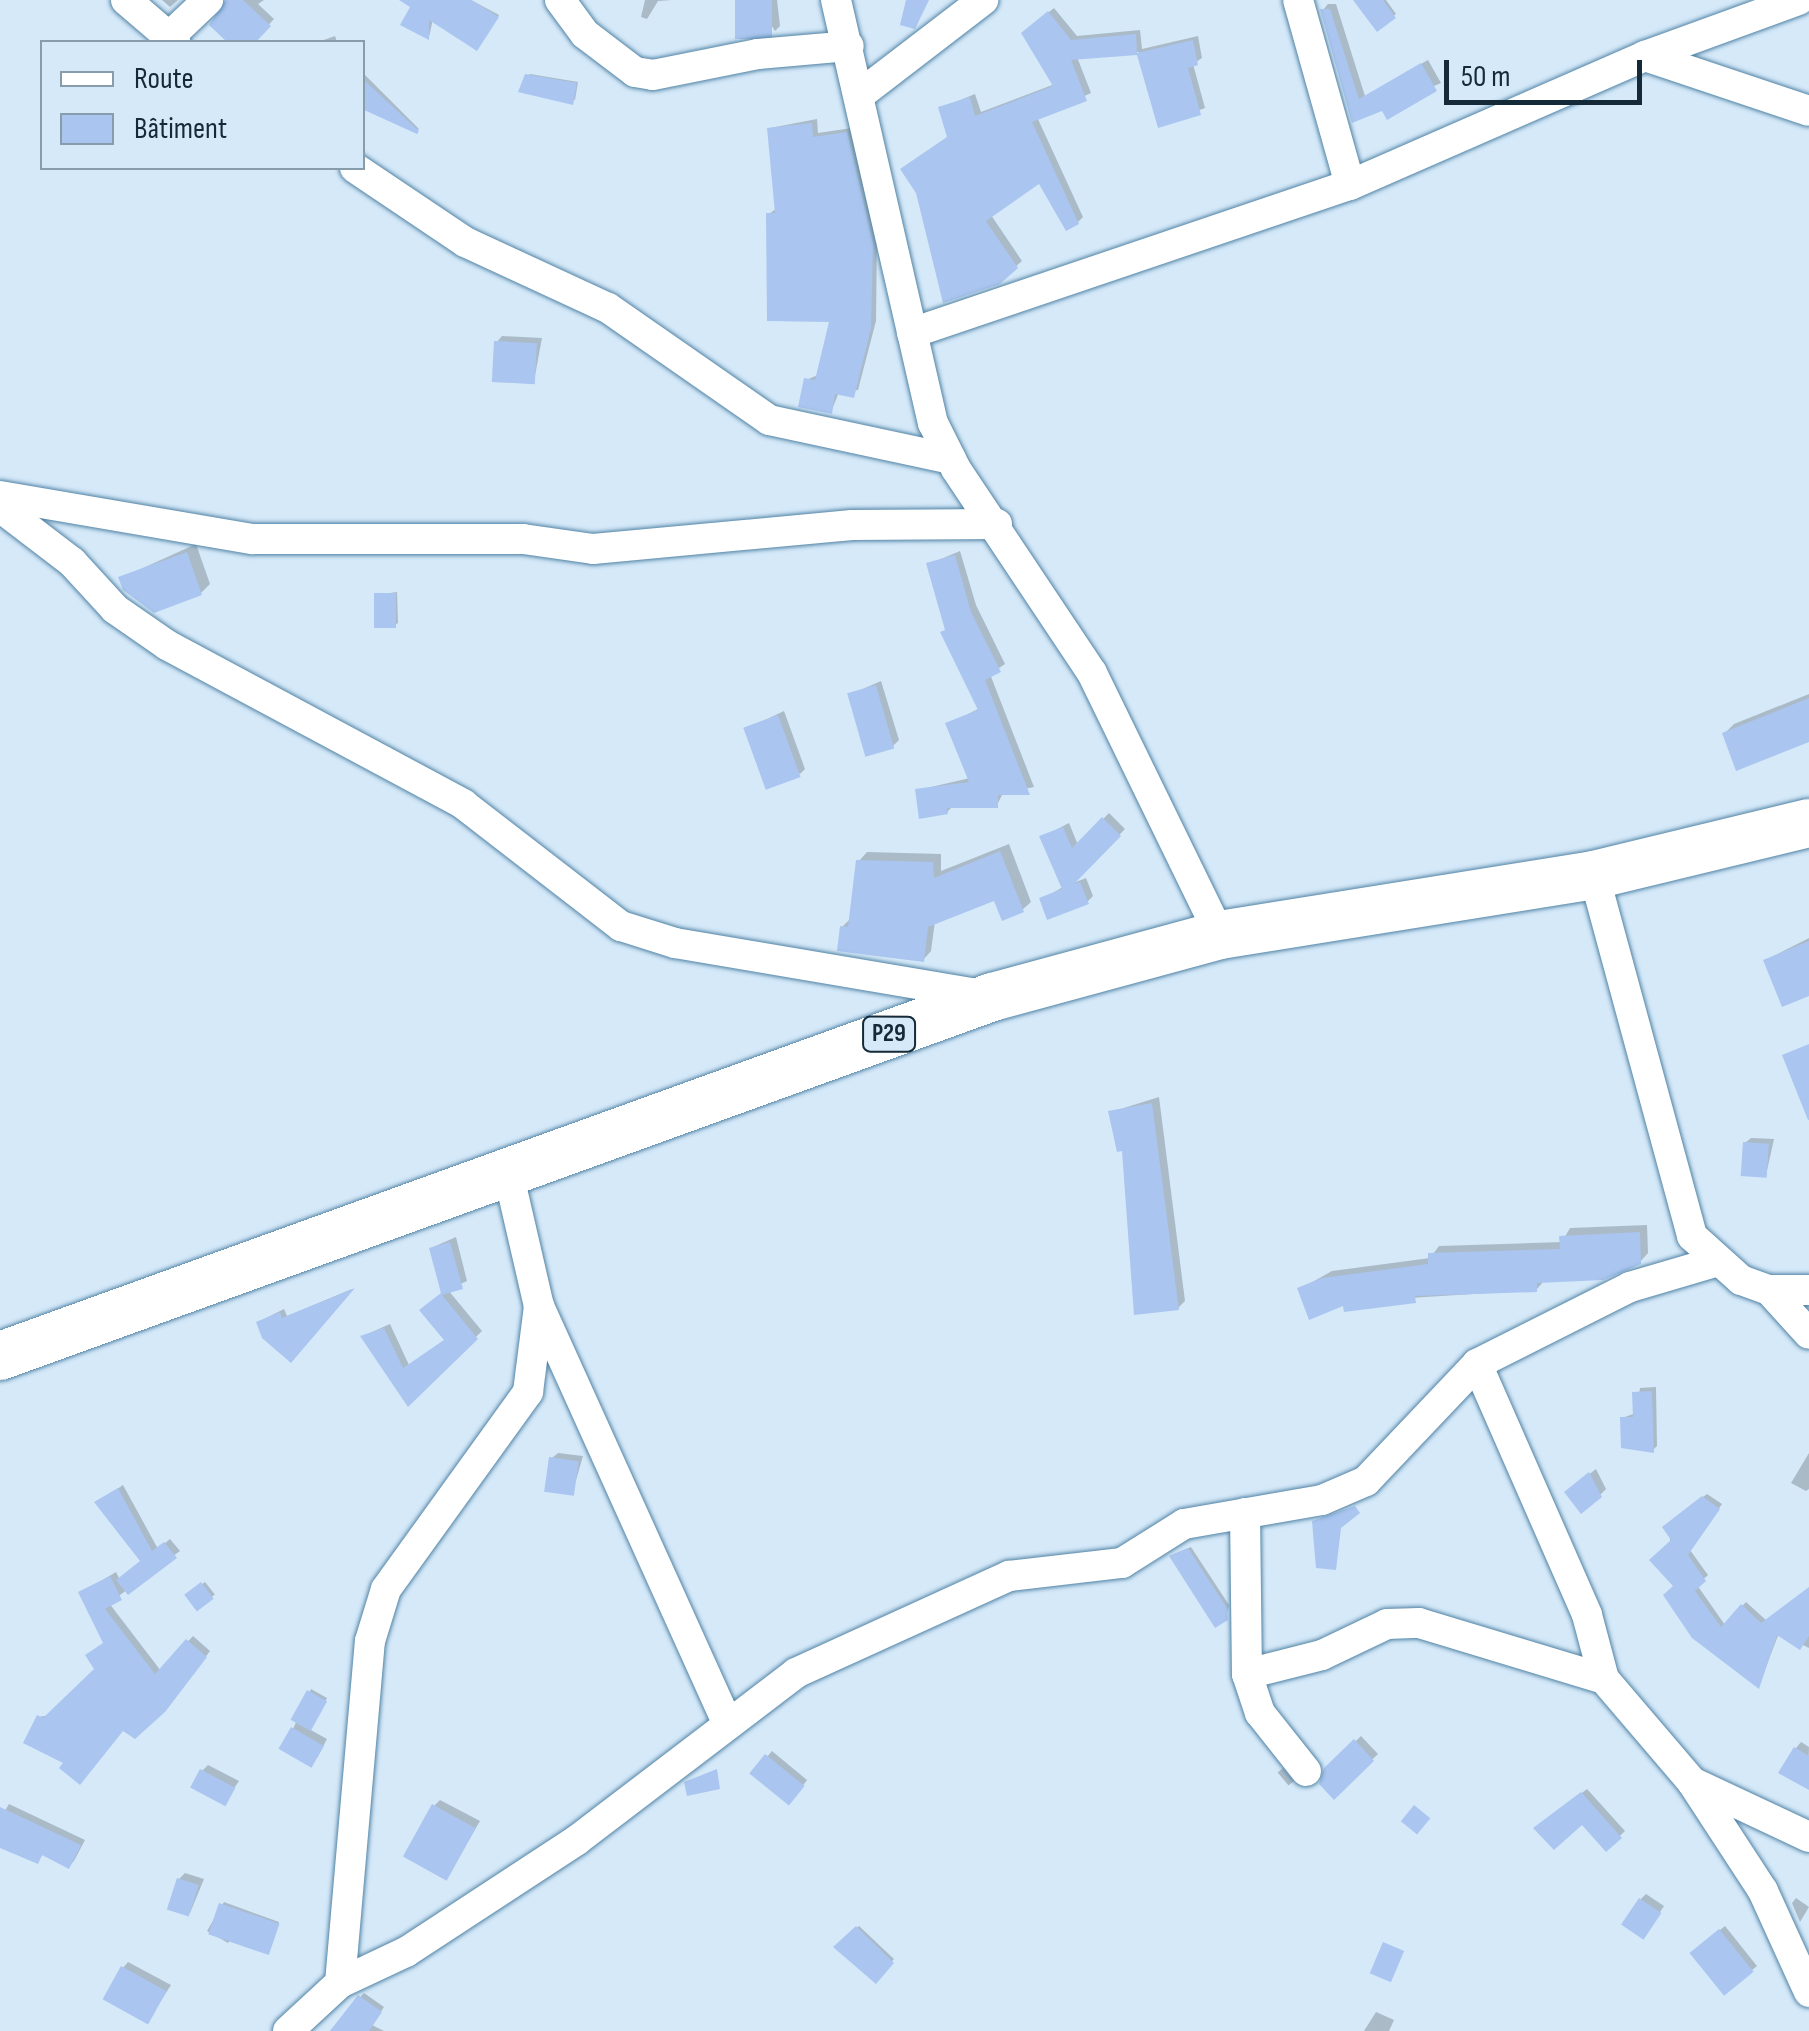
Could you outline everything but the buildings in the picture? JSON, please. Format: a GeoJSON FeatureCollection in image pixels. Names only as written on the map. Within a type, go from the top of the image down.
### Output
{"type":"FeatureCollection","features":[{"type":"Feature","properties":{"kind":"main road","name":"P29"},"geometry":{"type":"LineString","coordinates":[[0,1356],[992,997],[1220,936],[1594,876],[1809,823]]}},
{"type":"Feature","properties":{"kind":"street"},"geometry":{"type":"LineString","coordinates":[[126,0],[172,40],[208,0]]}},
{"type":"Feature","properties":{"kind":"street"},"geometry":{"type":"LineString","coordinates":[[560,0],[585,34],[635,72],[652,76],[758,54],[849,46]]}},
{"type":"Feature","properties":{"kind":"street"},"geometry":{"type":"LineString","coordinates":[[836,0],[862,93],[933,423],[951,459],[1092,673],[1220,936]]}},
{"type":"Feature","properties":{"kind":"street"},"geometry":{"type":"LineString","coordinates":[[862,93],[983,0]]}},
{"type":"Feature","properties":{"kind":"street"},"geometry":{"type":"LineString","coordinates":[[1298,0],[1350,184]]}},
{"type":"Feature","properties":{"kind":"street"},"geometry":{"type":"LineString","coordinates":[[912,333],[1350,184],[1645,56],[1799,0]]}},
{"type":"Feature","properties":{"kind":"street"},"geometry":{"type":"LineString","coordinates":[[1645,56],[1809,112]]}},
{"type":"Feature","properties":{"kind":"street"},"geometry":{"type":"LineString","coordinates":[[358,170],[418,216],[608,308],[768,420],[951,459]]}},
{"type":"Feature","properties":{"kind":"street"},"geometry":{"type":"LineString","coordinates":[[0,496],[252,539],[523,539],[593,549],[852,525],[997,524]]}},
{"type":"Feature","properties":{"kind":"street"},"geometry":{"type":"LineString","coordinates":[[0,507],[72,562],[115,609],[168,645],[464,804],[620,926],[675,943],[992,997]]}},
{"type":"Feature","properties":{"kind":"street"},"geometry":{"type":"LineString","coordinates":[[1594,876],[1682,1212],[1715,1262],[1769,1290],[1809,1334]]}},
{"type":"Feature","properties":{"kind":"street"},"geometry":{"type":"LineString","coordinates":[[508,1172],[539,1306],[728,1724]]}},
{"type":"Feature","properties":{"kind":"street"},"geometry":{"type":"LineString","coordinates":[[288,2031],[340,1983],[406,1952],[577,1840],[796,1673],[1009,1576],[1122,1563],[1184,1524],[1322,1500],[1366,1481],[1477,1364],[1630,1288],[1715,1262]]}},
{"type":"Feature","properties":{"kind":"street"},"geometry":{"type":"LineString","coordinates":[[1769,1290],[1809,1290]]}},
{"type":"Feature","properties":{"kind":"street"},"geometry":{"type":"LineString","coordinates":[[340,1983],[370,1642],[386,1590],[528,1392],[539,1306]]}},
{"type":"Feature","properties":{"kind":"street"},"geometry":{"type":"LineString","coordinates":[[1477,1364],[1587,1615],[1604,1679],[1692,1782],[1763,1891],[1809,1992]]}},
{"type":"Feature","properties":{"kind":"street"},"geometry":{"type":"LineString","coordinates":[[1245,1513],[1247,1674],[1260,1713],[1306,1770]]}},
{"type":"Feature","properties":{"kind":"street"},"geometry":{"type":"LineString","coordinates":[[1247,1674],[1322,1655],[1387,1624],[1420,1623],[1604,1679]]}},
{"type":"Feature","properties":{"kind":"street"},"geometry":{"type":"LineString","coordinates":[[1692,1782],[1809,1837]]}}]}
